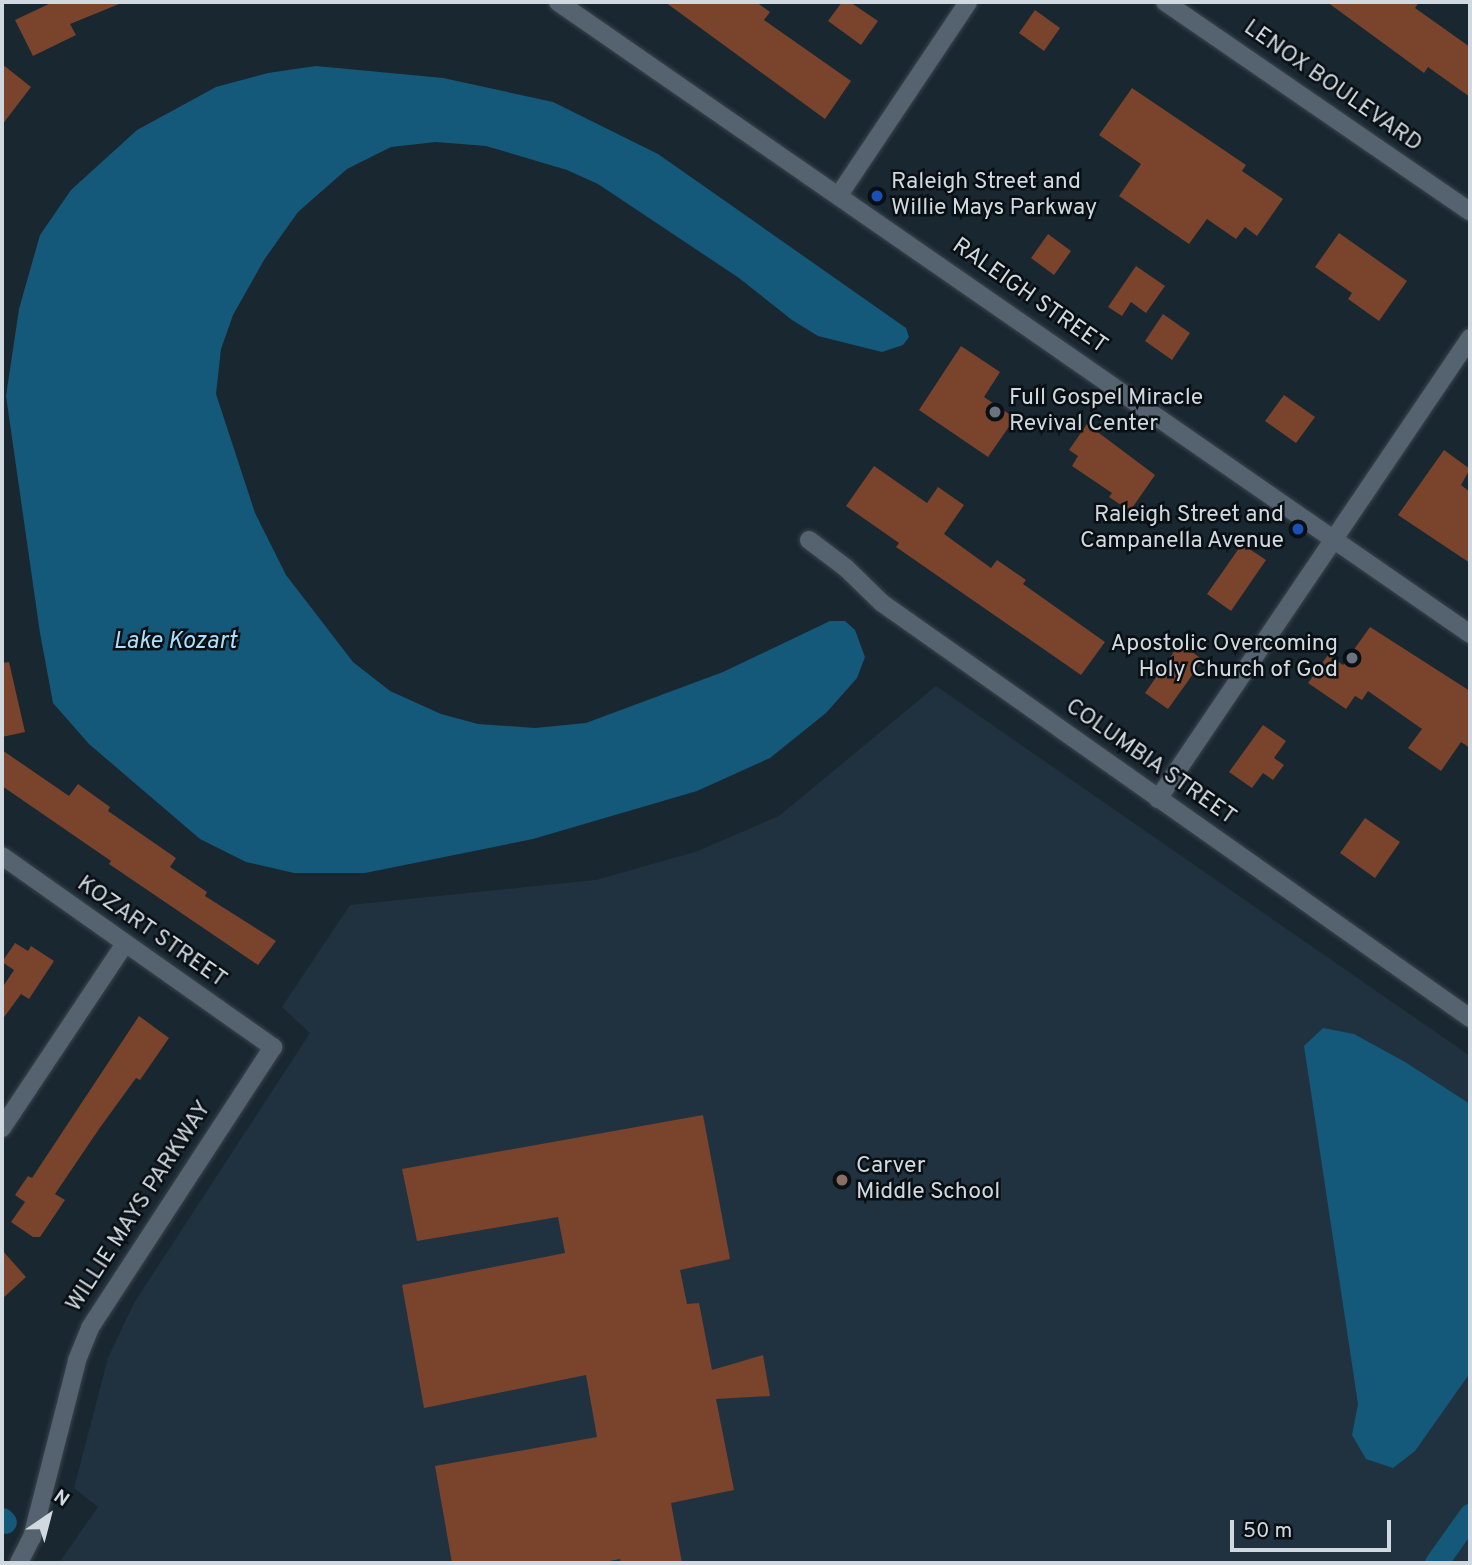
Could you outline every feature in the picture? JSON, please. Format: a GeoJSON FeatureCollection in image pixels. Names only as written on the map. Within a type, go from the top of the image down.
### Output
{"type":"FeatureCollection","features":[{"type":"Feature","properties":{"kind":"street","name":"RALEIGH STREET"},"geometry":{"type":"LineString","coordinates":[[558,2],[1470,634]]}},
{"type":"Feature","properties":{"kind":"street"},"geometry":{"type":"LineString","coordinates":[[839,195],[968,2]]}},
{"type":"Feature","properties":{"kind":"street","name":"LENOX BOULEVARD"},"geometry":{"type":"LineString","coordinates":[[1165,2],[1470,212]]}},
{"type":"Feature","properties":{"kind":"street"},"geometry":{"type":"LineString","coordinates":[[1158,799],[1470,338]]}},
{"type":"Feature","properties":{"kind":"street","name":"COLUMBIA STREET"},"geometry":{"type":"LineString","coordinates":[[809,540],[846,568],[882,603],[1470,1018]]}},
{"type":"Feature","properties":{"kind":"street","name":"KOZART STREET"},"geometry":{"type":"LineString","coordinates":[[2,856],[124,945],[273,1047]]}},
{"type":"Feature","properties":{"kind":"street"},"geometry":{"type":"LineString","coordinates":[[2,1128],[124,945]]}},
{"type":"Feature","properties":{"kind":"street","name":"WILLIE MAYS PARKWAY"},"geometry":{"type":"LineString","coordinates":[[19,1563],[32,1537],[77,1361],[90,1328],[273,1047]]}},
{"type":"Feature","properties":{"kind":"shaded area","name":"Carver Middle School"},"geometry":{"type":"Polygon","coordinates":[[[936,686],[1470,1056],[1470,1563],[59,1563],[98,1507],[74,1488],[108,1358],[134,1303],[310,1033],[282,1007],[350,905],[596,880],[698,851],[779,816],[936,686]]]}},
{"type":"Feature","properties":{"kind":"water","name":"Lake Kozart"},"geometry":{"type":"Polygon","coordinates":[[[316,66],[443,78],[553,102],[658,154],[906,328],[909,337],[903,345],[882,352],[818,336],[792,320],[739,278],[598,184],[567,170],[486,146],[436,142],[391,147],[347,169],[298,212],[264,260],[233,315],[221,349],[216,394],[255,513],[286,575],[353,662],[390,691],[441,714],[478,724],[535,728],[586,723],[723,672],[830,621],[845,621],[855,630],[865,657],[857,678],[826,713],[770,758],[697,791],[533,839],[365,873],[294,873],[246,862],[200,839],[89,744],[53,703],[40,633],[6,396],[19,309],[40,235],[71,190],[137,130],[216,87],[268,73],[316,66]]]}},
{"type":"Feature","properties":{"kind":"water"},"geometry":{"type":"Polygon","coordinates":[[[1323,1028],[1354,1034],[1405,1062],[1470,1104],[1470,1373],[1415,1451],[1393,1468],[1366,1459],[1352,1435],[1358,1404],[1304,1046],[1323,1028]]]}},
{"type":"Feature","properties":{"kind":"building"},"geometry":{"type":"Polygon","coordinates":[[[53,2],[124,2],[70,24],[76,35],[33,56],[15,20],[53,2]]]}},
{"type":"Feature","properties":{"kind":"building"},"geometry":{"type":"Polygon","coordinates":[[[665,2],[756,2],[770,12],[764,20],[851,81],[825,119],[665,2]]]}},
{"type":"Feature","properties":{"kind":"building"},"geometry":{"type":"Polygon","coordinates":[[[842,2],[850,2],[878,21],[861,45],[828,21],[842,2]]]}},
{"type":"Feature","properties":{"kind":"building"},"geometry":{"type":"Polygon","coordinates":[[[1327,2],[1419,2],[1415,8],[1470,47],[1470,97],[1428,67],[1424,73],[1327,2]]]}},
{"type":"Feature","properties":{"kind":"building"},"geometry":{"type":"Polygon","coordinates":[[[1035,10],[1060,28],[1044,51],[1019,33],[1035,10]]]}},
{"type":"Feature","properties":{"kind":"building"},"geometry":{"type":"Polygon","coordinates":[[[2,64],[31,87],[2,125],[2,64]]]}},
{"type":"Feature","properties":{"kind":"building"},"geometry":{"type":"Polygon","coordinates":[[[1132,88],[1246,165],[1242,171],[1283,199],[1257,236],[1245,227],[1236,239],[1207,219],[1189,244],[1119,196],[1141,164],[1099,135],[1132,88]]]}},
{"type":"Feature","properties":{"kind":"building"},"geometry":{"type":"Polygon","coordinates":[[[1339,233],[1407,281],[1379,321],[1348,299],[1352,293],[1315,267],[1339,233]]]}},
{"type":"Feature","properties":{"kind":"building"},"geometry":{"type":"Polygon","coordinates":[[[1048,234],[1071,251],[1054,275],[1031,258],[1048,234]]]}},
{"type":"Feature","properties":{"kind":"building"},"geometry":{"type":"Polygon","coordinates":[[[1136,266],[1165,286],[1146,313],[1131,302],[1122,316],[1108,307],[1136,266]]]}},
{"type":"Feature","properties":{"kind":"building"},"geometry":{"type":"Polygon","coordinates":[[[1163,314],[1190,333],[1172,360],[1145,341],[1163,314]]]}},
{"type":"Feature","properties":{"kind":"building"},"geometry":{"type":"Polygon","coordinates":[[[961,346],[1000,372],[984,397],[1015,418],[988,457],[919,410],[961,346]]]}},
{"type":"Feature","properties":{"kind":"building"},"geometry":{"type":"Polygon","coordinates":[[[1284,395],[1315,417],[1296,443],[1265,421],[1284,395]]]}},
{"type":"Feature","properties":{"kind":"building"},"geometry":{"type":"Polygon","coordinates":[[[1087,424],[1155,475],[1130,511],[1109,497],[1112,493],[1072,466],[1078,456],[1069,450],[1087,424]]]}},
{"type":"Feature","properties":{"kind":"building"},"geometry":{"type":"Polygon","coordinates":[[[1444,450],[1470,469],[1461,485],[1470,492],[1470,563],[1398,515],[1444,450]]]}},
{"type":"Feature","properties":{"kind":"building"},"geometry":{"type":"Polygon","coordinates":[[[874,466],[927,503],[938,487],[964,505],[944,534],[991,568],[997,560],[1026,580],[1023,584],[1105,642],[1081,675],[896,547],[899,543],[846,506],[874,466]]]}},
{"type":"Feature","properties":{"kind":"building"},"geometry":{"type":"Polygon","coordinates":[[[1242,544],[1266,560],[1231,611],[1207,594],[1242,544]]]}},
{"type":"Feature","properties":{"kind":"building"},"geometry":{"type":"Polygon","coordinates":[[[1370,627],[1470,691],[1470,748],[1461,742],[1441,771],[1408,748],[1422,729],[1368,691],[1362,700],[1355,696],[1346,709],[1308,683],[1328,655],[1343,665],[1370,627]]]}},
{"type":"Feature","properties":{"kind":"building"},"geometry":{"type":"Polygon","coordinates":[[[1180,643],[1203,660],[1168,709],[1145,693],[1180,643]]]}},
{"type":"Feature","properties":{"kind":"building"},"geometry":{"type":"Polygon","coordinates":[[[9,662],[25,732],[2,737],[2,663],[9,662]]]}},
{"type":"Feature","properties":{"kind":"building"},"geometry":{"type":"Polygon","coordinates":[[[1263,725],[1286,741],[1274,758],[1284,765],[1273,780],[1263,773],[1252,788],[1229,772],[1263,725]]]}},
{"type":"Feature","properties":{"kind":"building"},"geometry":{"type":"Polygon","coordinates":[[[2,750],[69,796],[78,784],[110,807],[108,811],[176,858],[170,867],[207,892],[205,896],[276,941],[258,965],[109,864],[111,861],[2,786],[2,750]]]}},
{"type":"Feature","properties":{"kind":"building"},"geometry":{"type":"Polygon","coordinates":[[[1365,818],[1400,842],[1375,878],[1340,853],[1365,818]]]}},
{"type":"Feature","properties":{"kind":"building"},"geometry":{"type":"Polygon","coordinates":[[[15,943],[28,951],[31,946],[54,961],[29,999],[21,994],[2,1020],[2,988],[14,970],[2,962],[15,943]]]}},
{"type":"Feature","properties":{"kind":"building"},"geometry":{"type":"Polygon","coordinates":[[[139,1016],[169,1038],[140,1080],[136,1078],[99,1129],[55,1194],[65,1200],[40,1237],[33,1237],[11,1222],[25,1202],[15,1195],[28,1176],[32,1178],[139,1016]]]}},
{"type":"Feature","properties":{"kind":"building"},"geometry":{"type":"Polygon","coordinates":[[[703,1115],[730,1259],[680,1270],[687,1304],[699,1303],[712,1370],[763,1355],[770,1396],[716,1399],[734,1490],[671,1503],[682,1563],[621,1563],[620,1559],[599,1563],[452,1563],[435,1466],[597,1437],[586,1375],[424,1408],[402,1285],[565,1253],[558,1217],[417,1241],[402,1169],[703,1115]]]}},
{"type":"Feature","properties":{"kind":"building"},"geometry":{"type":"Polygon","coordinates":[[[2,1250],[26,1277],[2,1299],[2,1250]]]}},
{"type":"Feature","properties":{"kind":"waterway"},"geometry":{"type":"LineString","coordinates":[[1436,1563],[1470,1515]]}},
{"type":"Feature","properties":{"kind":"waterway"},"geometry":{"type":"LineString","coordinates":[[2,1519],[5,1522]]}},
{"type":"Feature","properties":{"kind":"place","name":"Raleigh Street and Willie Mays Parkway"},"geometry":{"type":"Point","coordinates":[877,196]}},
{"type":"Feature","properties":{"kind":"place","name":"Full Gospel Miracle Revival Center"},"geometry":{"type":"Point","coordinates":[995,412]}},
{"type":"Feature","properties":{"kind":"place","name":"Raleigh Street and Campanella Avenue"},"geometry":{"type":"Point","coordinates":[1298,529]}},
{"type":"Feature","properties":{"kind":"place","name":"Apostolic Overcoming Holy Church of God"},"geometry":{"type":"Point","coordinates":[1352,658]}},
{"type":"Feature","properties":{"kind":"place","name":"Carver Middle School"},"geometry":{"type":"Point","coordinates":[842,1180]}}]}
